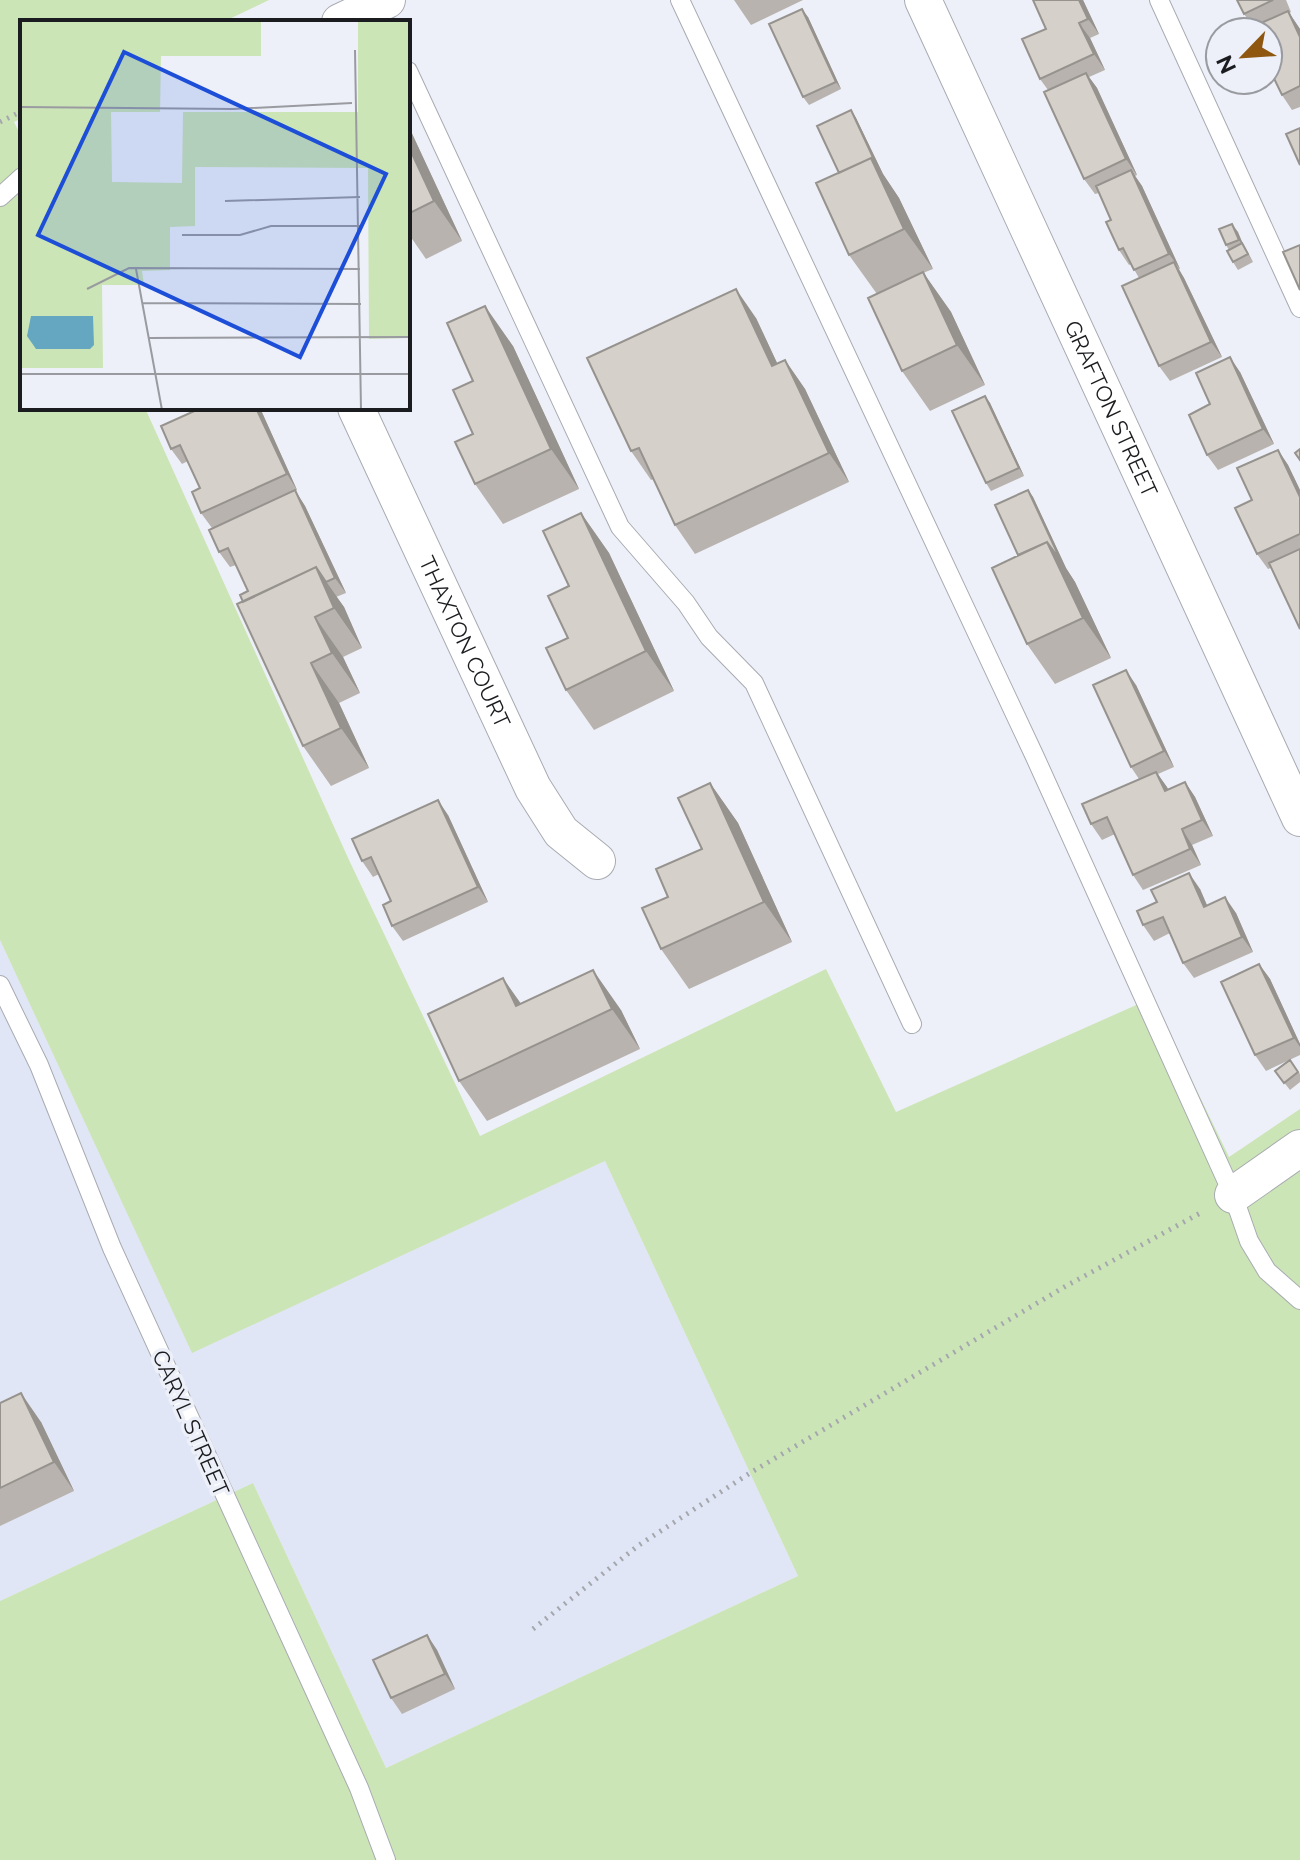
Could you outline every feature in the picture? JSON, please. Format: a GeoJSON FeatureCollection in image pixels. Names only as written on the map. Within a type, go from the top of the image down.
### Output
{"type":"FeatureCollection","features":[{"type":"Feature","properties":{"kind":"street","name":"GRAFTON STREET"},"geometry":{"type":"LineString","coordinates":[[923,0],[1300,818]]}},
{"type":"Feature","properties":{"kind":"street"},"geometry":{"type":"LineString","coordinates":[[347,20],[383,9]]}},
{"type":"Feature","properties":{"kind":"street","name":"THAXTON COURT"},"geometry":{"type":"LineString","coordinates":[[357,410],[533,788],[561,832],[597,861]]}},
{"type":"Feature","properties":{"kind":"street"},"geometry":{"type":"LineString","coordinates":[[1233,1195],[1300,1148]]}},
{"type":"Feature","properties":{"kind":"lane"},"geometry":{"type":"LineString","coordinates":[[680,0],[1035,757],[1233,1195],[1249,1241],[1267,1271],[1300,1300]]}},
{"type":"Feature","properties":{"kind":"lane"},"geometry":{"type":"LineString","coordinates":[[1159,0],[1300,308]]}},
{"type":"Feature","properties":{"kind":"lane"},"geometry":{"type":"LineString","coordinates":[[410,75],[620,527],[686,603],[709,637],[754,683],[912,1024]]}},
{"type":"Feature","properties":{"kind":"lane"},"geometry":{"type":"LineString","coordinates":[[0,197],[20,179]]}},
{"type":"Feature","properties":{"kind":"lane","name":"CARYL STREET"},"geometry":{"type":"LineString","coordinates":[[0,985],[39,1065],[112,1248],[359,1788],[386,1860]]}},
{"type":"Feature","properties":{"kind":"path"},"geometry":{"type":"LineString","coordinates":[[0,122],[20,112]]}},
{"type":"Feature","properties":{"kind":"path"},"geometry":{"type":"LineString","coordinates":[[533,1629],[639,1545],[750,1473],[1066,1286],[1233,1195]]}},
{"type":"Feature","properties":{"kind":"shaded area"},"geometry":{"type":"Polygon","coordinates":[[[0,940],[192,1352],[605,1161],[798,1576],[386,1768],[253,1483],[0,1601],[0,940]]]}},
{"type":"Feature","properties":{"kind":"green space"},"geometry":{"type":"Polygon","coordinates":[[[0,0],[269,0],[227,20],[20,20],[20,119],[14,122],[20,134],[20,410],[146,410],[349,860],[480,1136],[826,969],[896,1112],[1152,998],[1229,1157],[1300,1109],[1300,1860],[0,1860],[0,1601],[253,1483],[386,1768],[798,1576],[605,1161],[192,1353],[0,940],[0,0]]]}},
{"type":"Feature","properties":{"kind":"building"},"geometry":{"type":"Polygon","coordinates":[[[1033,0],[1079,0],[1088,19],[1079,23],[1094,54],[1040,79],[1022,39],[1046,29],[1033,0]]]}},
{"type":"Feature","properties":{"kind":"building"},"geometry":{"type":"Polygon","coordinates":[[[1237,0],[1273,0],[1244,14],[1237,0]]]}},
{"type":"Feature","properties":{"kind":"building"},"geometry":{"type":"Polygon","coordinates":[[[802,9],[836,82],[803,97],[769,24],[802,9]]]}},
{"type":"Feature","properties":{"kind":"building"},"geometry":{"type":"Polygon","coordinates":[[[1288,11],[1300,37],[1300,86],[1284,94],[1284,16],[1277,16],[1288,11]]]}},
{"type":"Feature","properties":{"kind":"building"},"geometry":{"type":"Polygon","coordinates":[[[1086,73],[1126,159],[1084,179],[1044,92],[1086,73]]]}},
{"type":"Feature","properties":{"kind":"building"},"geometry":{"type":"Polygon","coordinates":[[[851,110],[877,166],[871,158],[839,173],[817,126],[851,110]]]}},
{"type":"Feature","properties":{"kind":"building"},"geometry":{"type":"Polygon","coordinates":[[[1300,128],[1300,165],[1286,134],[1300,128]]]}},
{"type":"Feature","properties":{"kind":"building"},"geometry":{"type":"Polygon","coordinates":[[[410,149],[434,201],[410,213],[410,149]]]}},
{"type":"Feature","properties":{"kind":"building"},"geometry":{"type":"Polygon","coordinates":[[[871,158],[904,229],[849,255],[816,183],[871,158]]]}},
{"type":"Feature","properties":{"kind":"building"},"geometry":{"type":"Polygon","coordinates":[[[1131,170],[1169,254],[1134,270],[1123,248],[1119,250],[1106,222],[1111,220],[1096,186],[1131,170]]]}},
{"type":"Feature","properties":{"kind":"building"},"geometry":{"type":"Polygon","coordinates":[[[1232,224],[1239,240],[1226,245],[1219,229],[1232,224]]]}},
{"type":"Feature","properties":{"kind":"building"},"geometry":{"type":"Polygon","coordinates":[[[1242,243],[1248,254],[1233,262],[1227,251],[1242,243]]]}},
{"type":"Feature","properties":{"kind":"building"},"geometry":{"type":"Polygon","coordinates":[[[1300,245],[1300,290],[1283,252],[1300,245]]]}},
{"type":"Feature","properties":{"kind":"building"},"geometry":{"type":"Polygon","coordinates":[[[1174,262],[1211,342],[1159,366],[1122,286],[1174,262]]]}},
{"type":"Feature","properties":{"kind":"building"},"geometry":{"type":"Polygon","coordinates":[[[923,272],[957,345],[902,371],[868,298],[923,272]]]}},
{"type":"Feature","properties":{"kind":"building"},"geometry":{"type":"Polygon","coordinates":[[[736,289],[772,366],[785,360],[829,453],[675,525],[639,448],[631,451],[587,358],[736,289]]]}},
{"type":"Feature","properties":{"kind":"building"},"geometry":{"type":"Polygon","coordinates":[[[485,306],[551,449],[475,484],[455,442],[473,434],[453,390],[473,381],[447,323],[485,306]]]}},
{"type":"Feature","properties":{"kind":"building"},"geometry":{"type":"Polygon","coordinates":[[[1230,357],[1263,429],[1207,455],[1189,415],[1210,404],[1196,373],[1230,357]]]}},
{"type":"Feature","properties":{"kind":"building"},"geometry":{"type":"Polygon","coordinates":[[[985,396],[1019,468],[986,483],[952,411],[985,396]]]}},
{"type":"Feature","properties":{"kind":"building"},"geometry":{"type":"Polygon","coordinates":[[[197,410],[257,410],[287,474],[201,513],[192,492],[200,488],[180,445],[171,449],[161,426],[197,410]]]}},
{"type":"Feature","properties":{"kind":"building"},"geometry":{"type":"Polygon","coordinates":[[[1278,450],[1300,497],[1300,534],[1257,554],[1235,508],[1252,500],[1237,468],[1278,450]]]}},
{"type":"Feature","properties":{"kind":"building"},"geometry":{"type":"Polygon","coordinates":[[[295,490],[335,578],[326,582],[316,567],[243,602],[240,595],[248,591],[228,548],[219,552],[209,530],[295,490]]]}},
{"type":"Feature","properties":{"kind":"building"},"geometry":{"type":"Polygon","coordinates":[[[1028,490],[1061,561],[1047,542],[1018,555],[995,505],[1028,490]]]}},
{"type":"Feature","properties":{"kind":"building"},"geometry":{"type":"Polygon","coordinates":[[[581,513],[646,651],[566,690],[546,648],[568,638],[548,596],[569,586],[543,531],[581,513]]]}},
{"type":"Feature","properties":{"kind":"building"},"geometry":{"type":"Polygon","coordinates":[[[1047,542],[1083,618],[1027,644],[992,568],[1047,542]]]}},
{"type":"Feature","properties":{"kind":"building"},"geometry":{"type":"Polygon","coordinates":[[[1300,549],[1300,629],[1269,563],[1300,549]]]}},
{"type":"Feature","properties":{"kind":"building"},"geometry":{"type":"Polygon","coordinates":[[[316,567],[334,608],[315,617],[332,653],[311,663],[341,728],[303,746],[237,604],[316,567]]]}},
{"type":"Feature","properties":{"kind":"building"},"geometry":{"type":"Polygon","coordinates":[[[1126,670],[1164,751],[1131,767],[1093,685],[1126,670]]]}},
{"type":"Feature","properties":{"kind":"building"},"geometry":{"type":"Polygon","coordinates":[[[1156,772],[1165,791],[1185,782],[1202,820],[1182,829],[1190,849],[1133,875],[1107,817],[1091,824],[1082,804],[1156,772]]]}},
{"type":"Feature","properties":{"kind":"building"},"geometry":{"type":"Polygon","coordinates":[[[710,783],[764,902],[661,949],[642,908],[668,897],[656,869],[702,849],[678,798],[710,783]]]}},
{"type":"Feature","properties":{"kind":"building"},"geometry":{"type":"Polygon","coordinates":[[[438,800],[478,887],[392,926],[383,905],[391,901],[371,857],[362,861],[352,839],[438,800]]]}},
{"type":"Feature","properties":{"kind":"building"},"geometry":{"type":"Polygon","coordinates":[[[1189,873],[1204,907],[1225,897],[1242,937],[1183,963],[1163,917],[1143,925],[1137,911],[1157,902],[1151,890],[1189,873]]]}},
{"type":"Feature","properties":{"kind":"building"},"geometry":{"type":"Polygon","coordinates":[[[1259,964],[1294,1038],[1255,1055],[1221,982],[1259,964]]]}},
{"type":"Feature","properties":{"kind":"building"},"geometry":{"type":"Polygon","coordinates":[[[593,970],[612,1009],[459,1081],[428,1014],[503,978],[516,1006],[593,970]]]}},
{"type":"Feature","properties":{"kind":"building"},"geometry":{"type":"Polygon","coordinates":[[[1290,1060],[1298,1072],[1284,1083],[1275,1071],[1290,1060]]]}},
{"type":"Feature","properties":{"kind":"building"},"geometry":{"type":"Polygon","coordinates":[[[21,1393],[54,1462],[0,1488],[0,1403],[21,1393]]]}},
{"type":"Feature","properties":{"kind":"building"},"geometry":{"type":"Polygon","coordinates":[[[427,1635],[445,1674],[391,1698],[373,1660],[427,1635]]]}}]}
